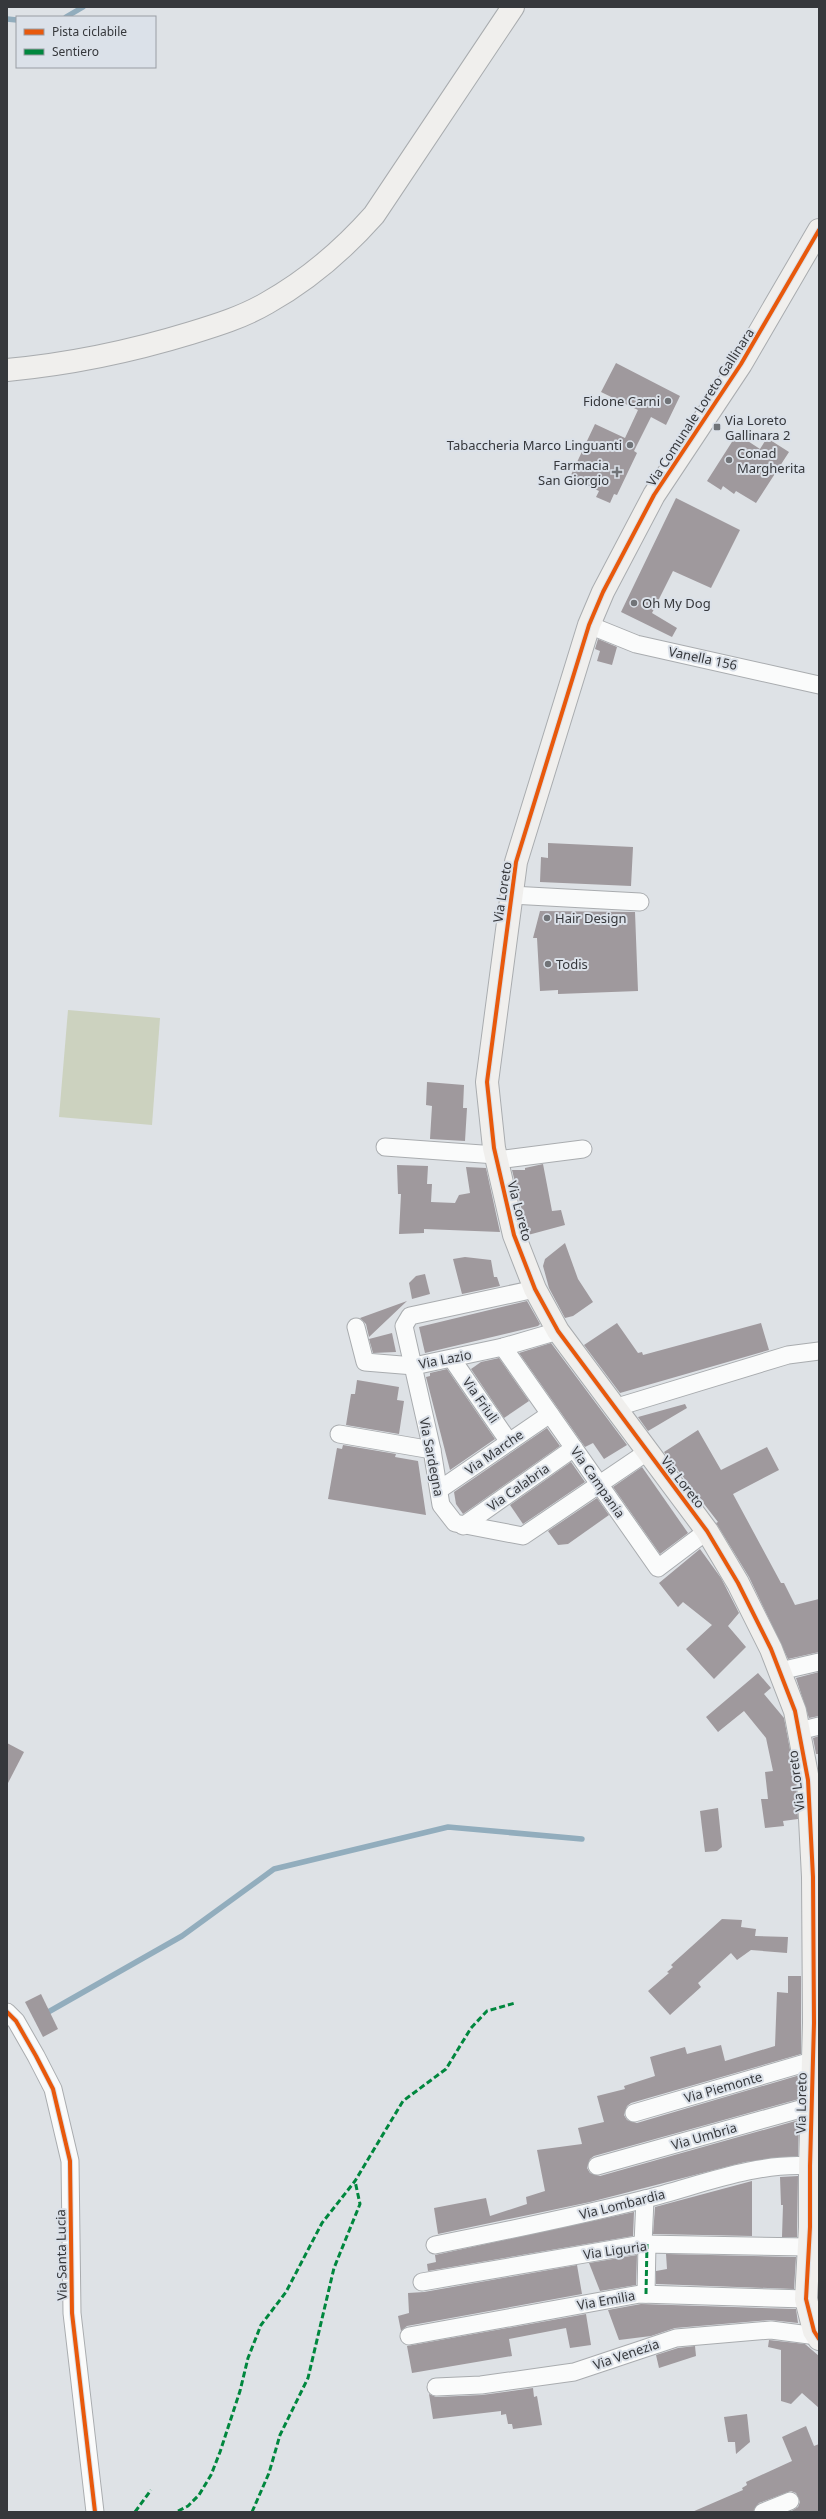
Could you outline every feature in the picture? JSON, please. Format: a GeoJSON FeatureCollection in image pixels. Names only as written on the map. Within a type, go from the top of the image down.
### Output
{"type":"FeatureCollection","features":[{"type":"Feature","properties":{"kind":"street"},"geometry":{"type":"LineString","coordinates":[[7,370],[66,364],[138,349],[240,317],[301,282],[348,244],[374,215],[513,7]]}},
{"type":"Feature","properties":{"kind":"street","name":"Via Comunale Loreto Gallinara"},"geometry":{"type":"LineString","coordinates":[[575,664],[603,592],[654,495],[741,364],[819,230]]}},
{"type":"Feature","properties":{"kind":"street","name":"Vanella 156"},"geometry":{"type":"LineString","coordinates":[[589,625],[636,644],[819,685]]}},
{"type":"Feature","properties":{"kind":"street","name":"Via Loreto"},"geometry":{"type":"LineString","coordinates":[[575,664],[516,862],[487,1082],[496,1157],[514,1235],[535,1289],[558,1331],[707,1531],[738,1583],[809,1728],[814,1780],[816,1887],[816,2061],[811,2106],[810,2166],[814,2274],[806,2298],[808,2313],[818,2337]]}},
{"type":"Feature","properties":{"kind":"street"},"geometry":{"type":"LineString","coordinates":[[511,895],[640,902]]}},
{"type":"Feature","properties":{"kind":"street"},"geometry":{"type":"LineString","coordinates":[[385,1147],[496,1157],[583,1149]]}},
{"type":"Feature","properties":{"kind":"street","name":"Via Sardegna"},"geometry":{"type":"LineString","coordinates":[[535,1289],[410,1316],[404,1326],[432,1450],[441,1505],[455,1523],[463,1526],[523,1536],[599,1484]]}},
{"type":"Feature","properties":{"kind":"street","name":"Via Lazio"},"geometry":{"type":"LineString","coordinates":[[356,1327],[365,1362],[414,1366],[503,1347],[558,1331]]}},
{"type":"Feature","properties":{"kind":"street","name":"Via Campania"},"geometry":{"type":"LineString","coordinates":[[503,1347],[658,1568],[707,1531]]}},
{"type":"Feature","properties":{"kind":"street"},"geometry":{"type":"LineString","coordinates":[[614,1408],[788,1355],[819,1351]]}},
{"type":"Feature","properties":{"kind":"street","name":"Via Friuli"},"geometry":{"type":"LineString","coordinates":[[452,1359],[509,1442]]}},
{"type":"Feature","properties":{"kind":"street","name":"Via Marche"},"geometry":{"type":"LineString","coordinates":[[439,1490],[550,1414]]}},
{"type":"Feature","properties":{"kind":"street"},"geometry":{"type":"LineString","coordinates":[[339,1434],[432,1450]]}},
{"type":"Feature","properties":{"kind":"street","name":"Via Calabria"},"geometry":{"type":"LineString","coordinates":[[463,1526],[574,1448]]}},
{"type":"Feature","properties":{"kind":"street"},"geometry":{"type":"LineString","coordinates":[[599,1484],[647,1452]]}},
{"type":"Feature","properties":{"kind":"street"},"geometry":{"type":"LineString","coordinates":[[780,1671],[819,1662]]}},
{"type":"Feature","properties":{"kind":"street","name":"Via Santa Lucia"},"geometry":{"type":"LineString","coordinates":[[7,2012],[16,2021],[53,2089],[70,2161],[72,2313],[95,2512]]}},
{"type":"Feature","properties":{"kind":"street","name":"Via Piemonte"},"geometry":{"type":"LineString","coordinates":[[634,2113],[816,2061]]}},
{"type":"Feature","properties":{"kind":"street","name":"Via Umbria"},"geometry":{"type":"LineString","coordinates":[[597,2166],[811,2106]]}},
{"type":"Feature","properties":{"kind":"street","name":"Via Lombardia"},"geometry":{"type":"LineString","coordinates":[[435,2245],[532,2226],[765,2168],[787,2164],[810,2166]]}},
{"type":"Feature","properties":{"kind":"street"},"geometry":{"type":"LineString","coordinates":[[645,2199],[646,2294]]}},
{"type":"Feature","properties":{"kind":"street","name":"Via Liguria"},"geometry":{"type":"LineString","coordinates":[[422,2282],[645,2244],[813,2233]]}},
{"type":"Feature","properties":{"kind":"street","name":"Via Emilia"},"geometry":{"type":"LineString","coordinates":[[409,2336],[646,2294],[806,2298]]}},
{"type":"Feature","properties":{"kind":"street","name":"Via Venezia"},"geometry":{"type":"LineString","coordinates":[[436,2387],[481,2385],[574,2372],[676,2338],[771,2330],[818,2337]]}},
{"type":"Feature","properties":{"kind":"street"},"geometry":{"type":"LineString","coordinates":[[764,2512],[790,2501]]}},
{"type":"Feature","properties":{"kind":"green space"},"geometry":{"type":"Polygon","coordinates":[[[68,1010],[160,1018],[152,1125],[59,1117],[68,1010]]]}},
{"type":"Feature","properties":{"kind":"building"},"geometry":{"type":"Polygon","coordinates":[[[616,363],[680,396],[666,425],[651,417],[634,451],[637,453],[617,495],[614,494],[610,503],[596,497],[599,491],[570,477],[595,424],[625,438],[638,410],[601,392],[616,363]]]}},
{"type":"Feature","properties":{"kind":"building"},"geometry":{"type":"Polygon","coordinates":[[[737,434],[760,449],[767,438],[789,452],[756,503],[736,491],[734,494],[723,486],[721,490],[707,481],[737,434]]]}},
{"type":"Feature","properties":{"kind":"building"},"geometry":{"type":"Polygon","coordinates":[[[676,498],[740,530],[711,588],[673,571],[652,613],[677,628],[672,637],[621,612],[676,498]]]}},
{"type":"Feature","properties":{"kind":"building"},"geometry":{"type":"Polygon","coordinates":[[[598,639],[617,647],[612,665],[597,661],[600,651],[595,649],[598,639]]]}},
{"type":"Feature","properties":{"kind":"building"},"geometry":{"type":"Polygon","coordinates":[[[548,843],[633,847],[631,886],[540,882],[541,857],[548,858],[548,843]]]}},
{"type":"Feature","properties":{"kind":"building"},"geometry":{"type":"Polygon","coordinates":[[[540,911],[635,912],[638,991],[558,994],[558,990],[540,991],[537,938],[533,938],[540,911]]]}},
{"type":"Feature","properties":{"kind":"building"},"geometry":{"type":"Polygon","coordinates":[[[427,1082],[464,1085],[463,1108],[467,1108],[465,1141],[430,1139],[432,1106],[426,1105],[427,1082]]]}},
{"type":"Feature","properties":{"kind":"building"},"geometry":{"type":"Polygon","coordinates":[[[543,1164],[552,1211],[561,1210],[565,1225],[528,1235],[512,1170],[525,1170],[525,1168],[543,1164]]]}},
{"type":"Feature","properties":{"kind":"building"},"geometry":{"type":"Polygon","coordinates":[[[397,1165],[428,1166],[427,1184],[432,1184],[431,1202],[455,1203],[459,1195],[470,1193],[466,1167],[486,1168],[500,1232],[424,1229],[424,1233],[399,1234],[401,1194],[398,1194],[397,1165]]]}},
{"type":"Feature","properties":{"kind":"building"},"geometry":{"type":"Polygon","coordinates":[[[565,1243],[578,1279],[593,1302],[573,1316],[565,1318],[549,1288],[543,1266],[545,1259],[565,1243]]]}},
{"type":"Feature","properties":{"kind":"building"},"geometry":{"type":"Polygon","coordinates":[[[465,1257],[491,1260],[494,1277],[497,1277],[500,1286],[462,1294],[453,1259],[465,1257]]]}},
{"type":"Feature","properties":{"kind":"building"},"geometry":{"type":"Polygon","coordinates":[[[425,1274],[430,1294],[412,1299],[409,1283],[416,1276],[425,1274]]]}},
{"type":"Feature","properties":{"kind":"building"},"geometry":{"type":"Polygon","coordinates":[[[407,1301],[369,1337],[366,1324],[360,1318],[407,1301]]]}},
{"type":"Feature","properties":{"kind":"building"},"geometry":{"type":"Polygon","coordinates":[[[527,1301],[540,1324],[538,1326],[425,1353],[419,1327],[527,1301]]]}},
{"type":"Feature","properties":{"kind":"building"},"geometry":{"type":"Polygon","coordinates":[[[617,1323],[638,1353],[642,1352],[643,1355],[761,1323],[769,1350],[620,1393],[584,1345],[617,1323]]]}},
{"type":"Feature","properties":{"kind":"building"},"geometry":{"type":"Polygon","coordinates":[[[392,1333],[396,1352],[373,1353],[369,1339],[392,1333]]]}},
{"type":"Feature","properties":{"kind":"building"},"geometry":{"type":"Polygon","coordinates":[[[551,1343],[627,1445],[604,1459],[593,1443],[585,1447],[519,1353],[551,1343]]]}},
{"type":"Feature","properties":{"kind":"building"},"geometry":{"type":"Polygon","coordinates":[[[499,1358],[529,1401],[504,1418],[471,1369],[481,1362],[499,1358]]]}},
{"type":"Feature","properties":{"kind":"building"},"geometry":{"type":"Polygon","coordinates":[[[447,1369],[495,1439],[450,1470],[426,1377],[430,1376],[430,1373],[447,1369]]]}},
{"type":"Feature","properties":{"kind":"building"},"geometry":{"type":"Polygon","coordinates":[[[357,1380],[399,1387],[397,1400],[404,1401],[399,1434],[346,1425],[351,1394],[355,1394],[357,1380]]]}},
{"type":"Feature","properties":{"kind":"building"},"geometry":{"type":"Polygon","coordinates":[[[685,1404],[687,1408],[648,1431],[638,1417],[685,1404]]]}},
{"type":"Feature","properties":{"kind":"building"},"geometry":{"type":"Polygon","coordinates":[[[547,1428],[560,1446],[463,1514],[456,1504],[454,1492],[547,1428]]]}},
{"type":"Feature","properties":{"kind":"building"},"geometry":{"type":"Polygon","coordinates":[[[698,1430],[721,1470],[767,1447],[779,1470],[733,1494],[781,1583],[784,1583],[795,1605],[819,1599],[819,1652],[788,1659],[749,1577],[716,1523],[718,1522],[664,1452],[698,1430]]]}},
{"type":"Feature","properties":{"kind":"building"},"geometry":{"type":"Polygon","coordinates":[[[343,1445],[396,1454],[395,1457],[418,1461],[426,1515],[328,1499],[337,1448],[342,1449],[343,1445]]]}},
{"type":"Feature","properties":{"kind":"building"},"geometry":{"type":"Polygon","coordinates":[[[571,1462],[585,1482],[523,1524],[510,1505],[571,1462]]]}},
{"type":"Feature","properties":{"kind":"building"},"geometry":{"type":"Polygon","coordinates":[[[642,1467],[688,1533],[660,1554],[613,1487],[642,1467]]]}},
{"type":"Feature","properties":{"kind":"building"},"geometry":{"type":"Polygon","coordinates":[[[597,1498],[609,1515],[568,1544],[558,1545],[548,1531],[597,1498]]]}},
{"type":"Feature","properties":{"kind":"building"},"geometry":{"type":"Polygon","coordinates":[[[700,1549],[721,1578],[739,1613],[728,1626],[746,1647],[714,1679],[686,1649],[712,1625],[683,1602],[678,1607],[659,1583],[700,1549]]]}},
{"type":"Feature","properties":{"kind":"building"},"geometry":{"type":"Polygon","coordinates":[[[819,1672],[819,1716],[809,1718],[796,1678],[819,1672]]]}},
{"type":"Feature","properties":{"kind":"building"},"geometry":{"type":"Polygon","coordinates":[[[758,1673],[771,1688],[764,1694],[784,1718],[796,1781],[798,1819],[783,1821],[784,1826],[765,1828],[761,1799],[768,1799],[765,1772],[773,1771],[766,1738],[744,1711],[718,1732],[706,1717],[758,1673]]]}},
{"type":"Feature","properties":{"kind":"building"},"geometry":{"type":"Polygon","coordinates":[[[819,1736],[819,1754],[816,1754],[813,1738],[819,1736]]]}},
{"type":"Feature","properties":{"kind":"building"},"geometry":{"type":"Polygon","coordinates":[[[7,1743],[24,1752],[7,1785],[7,1743]]]}},
{"type":"Feature","properties":{"kind":"building"},"geometry":{"type":"Polygon","coordinates":[[[718,1808],[722,1847],[717,1851],[705,1852],[700,1811],[718,1808]]]}},
{"type":"Feature","properties":{"kind":"building"},"geometry":{"type":"Polygon","coordinates":[[[722,1919],[742,1920],[741,1927],[756,1929],[755,1936],[788,1937],[787,1953],[751,1950],[737,1960],[731,1953],[698,1983],[701,1987],[670,2015],[648,1991],[669,1973],[667,1972],[673,1967],[671,1965],[722,1919]]]}},
{"type":"Feature","properties":{"kind":"building"},"geometry":{"type":"Polygon","coordinates":[[[788,1976],[801,1976],[801,2054],[631,2103],[627,2106],[624,2115],[627,2120],[637,2123],[800,2075],[799,2099],[594,2156],[590,2159],[587,2168],[590,2173],[600,2176],[799,2120],[798,2156],[745,2162],[590,2202],[438,2234],[434,2208],[486,2198],[490,2216],[527,2204],[526,2197],[545,2191],[537,2150],[582,2144],[578,2128],[604,2122],[597,2096],[625,2089],[624,2086],[655,2076],[650,2057],[685,2047],[687,2054],[721,2045],[725,2061],[775,2046],[777,1992],[788,1993],[788,1976]]]}},
{"type":"Feature","properties":{"kind":"building"},"geometry":{"type":"Polygon","coordinates":[[[41,1994],[58,2029],[43,2037],[25,2002],[41,1994]]]}},
{"type":"Feature","properties":{"kind":"building"},"geometry":{"type":"Polygon","coordinates":[[[798,2176],[797,2237],[782,2237],[783,2205],[781,2205],[780,2177],[798,2176]]]}},
{"type":"Feature","properties":{"kind":"building"},"geometry":{"type":"Polygon","coordinates":[[[752,2181],[752,2236],[653,2234],[655,2207],[752,2181]]]}},
{"type":"Feature","properties":{"kind":"building"},"geometry":{"type":"Polygon","coordinates":[[[634,2212],[633,2236],[428,2271],[427,2264],[436,2262],[435,2255],[634,2212]]]}},
{"type":"Feature","properties":{"kind":"building"},"geometry":{"type":"Polygon","coordinates":[[[666,2254],[796,2257],[794,2289],[656,2284],[656,2271],[667,2269],[666,2254]]]}},
{"type":"Feature","properties":{"kind":"building"},"geometry":{"type":"Polygon","coordinates":[[[637,2255],[636,2285],[600,2291],[589,2263],[637,2255]]]}},
{"type":"Feature","properties":{"kind":"building"},"geometry":{"type":"Polygon","coordinates":[[[577,2265],[582,2294],[407,2326],[401,2331],[398,2316],[409,2313],[408,2293],[424,2292],[577,2265]]]}},
{"type":"Feature","properties":{"kind":"building"},"geometry":{"type":"Polygon","coordinates":[[[641,2304],[796,2309],[798,2323],[770,2320],[675,2328],[651,2336],[619,2340],[608,2310],[641,2304]]]}},
{"type":"Feature","properties":{"kind":"building"},"geometry":{"type":"Polygon","coordinates":[[[586,2314],[591,2345],[570,2348],[566,2328],[509,2339],[512,2356],[412,2373],[407,2346],[586,2314]]]}},
{"type":"Feature","properties":{"kind":"building"},"geometry":{"type":"Polygon","coordinates":[[[769,2340],[805,2344],[819,2356],[819,2408],[802,2393],[791,2404],[781,2401],[781,2350],[768,2347],[769,2340]]]}},
{"type":"Feature","properties":{"kind":"building"},"geometry":{"type":"Polygon","coordinates":[[[695,2346],[696,2356],[659,2368],[656,2355],[678,2348],[695,2346]]]}},
{"type":"Feature","properties":{"kind":"building"},"geometry":{"type":"Polygon","coordinates":[[[533,2388],[534,2397],[537,2396],[542,2425],[513,2429],[512,2424],[508,2424],[506,2414],[501,2415],[501,2411],[433,2419],[429,2394],[436,2397],[482,2395],[533,2388]]]}},
{"type":"Feature","properties":{"kind":"building"},"geometry":{"type":"Polygon","coordinates":[[[747,2414],[750,2442],[736,2454],[735,2442],[728,2442],[724,2417],[747,2414]]]}},
{"type":"Feature","properties":{"kind":"building"},"geometry":{"type":"Polygon","coordinates":[[[806,2426],[814,2446],[819,2444],[819,2512],[790,2512],[798,2507],[800,2502],[796,2493],[791,2491],[759,2503],[753,2512],[692,2512],[743,2490],[742,2488],[747,2485],[746,2482],[792,2461],[782,2437],[806,2426]]]}},
{"type":"Feature","properties":{"kind":"waterway"},"geometry":{"type":"LineString","coordinates":[[68,16],[83,7]]}},
{"type":"Feature","properties":{"kind":"waterway"},"geometry":{"type":"LineString","coordinates":[[7,19],[16,20]]}},
{"type":"Feature","properties":{"kind":"waterway"},"geometry":{"type":"LineString","coordinates":[[43,2015],[182,1936],[274,1869],[448,1827],[582,1839]]}},
{"type":"Feature","properties":{"kind":"marked path"},"geometry":{"type":"LineString","coordinates":[[178,2511],[188,2506],[199,2495],[211,2475],[240,2391],[248,2358],[261,2325],[286,2292],[322,2223],[355,2181],[403,2101],[446,2069],[471,2028],[487,2011],[515,2003]]}},
{"type":"Feature","properties":{"kind":"marked path"},"geometry":{"type":"LineString","coordinates":[[252,2512],[269,2473],[280,2435],[308,2378],[334,2268],[360,2204],[355,2181]]}},
{"type":"Feature","properties":{"kind":"marked path"},"geometry":{"type":"LineString","coordinates":[[646,2294],[647,2244]]}},
{"type":"Feature","properties":{"kind":"marked path"},"geometry":{"type":"LineString","coordinates":[[135,2512],[151,2490]]}},
{"type":"Feature","properties":{"kind":"cycle path"},"geometry":{"type":"LineString","coordinates":[[819,230],[741,364],[654,495],[603,592],[589,625],[516,862],[487,1082],[494,1148],[514,1235],[535,1289],[558,1331],[707,1531],[738,1583],[771,1649],[795,1711],[808,1780],[813,1877],[814,2023],[810,2227],[806,2299],[814,2331],[819,2339]]}},
{"type":"Feature","properties":{"kind":"cycle path"},"geometry":{"type":"LineString","coordinates":[[7,2012],[16,2021],[53,2089],[70,2161],[72,2313],[95,2512]]}},
{"type":"Feature","properties":{"kind":"place","name":"Fidone Carni"},"geometry":{"type":"Point","coordinates":[668,401]}},
{"type":"Feature","properties":{"kind":"place","name":"Via Loreto Gallinara 2"},"geometry":{"type":"Point","coordinates":[717,427]}},
{"type":"Feature","properties":{"kind":"place","name":"Tabaccheria Marco Linguanti"},"geometry":{"type":"Point","coordinates":[630,445]}},
{"type":"Feature","properties":{"kind":"place","name":"Conad Margherita"},"geometry":{"type":"Point","coordinates":[729,460]}},
{"type":"Feature","properties":{"kind":"place","name":"Farmacia San Giorgio"},"geometry":{"type":"Point","coordinates":[617,472]}},
{"type":"Feature","properties":{"kind":"place","name":"Oh My Dog"},"geometry":{"type":"Point","coordinates":[634,603]}},
{"type":"Feature","properties":{"kind":"place","name":"Hair Design"},"geometry":{"type":"Point","coordinates":[547,918]}},
{"type":"Feature","properties":{"kind":"place","name":"Todis"},"geometry":{"type":"Point","coordinates":[548,964]}}]}
